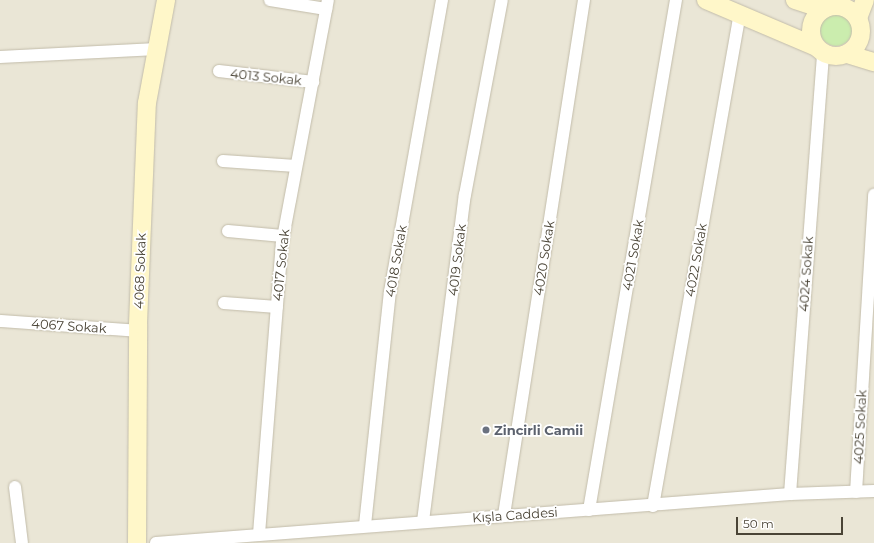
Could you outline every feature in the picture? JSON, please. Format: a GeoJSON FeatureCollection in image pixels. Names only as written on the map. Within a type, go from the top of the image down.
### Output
{"type":"FeatureCollection","features":[{"type":"Feature","properties":{"kind":"main road","name":"4068 Sokak"},"geometry":{"type":"LineString","coordinates":[[137,543],[138,331],[147,103],[166,0]]}},
{"type":"Feature","properties":{"kind":"main road"},"geometry":{"type":"LineString","coordinates":[[706,0],[819,50],[839,57],[847,54],[859,43],[864,28],[865,0]]}},
{"type":"Feature","properties":{"kind":"main road"},"geometry":{"type":"LineString","coordinates":[[795,0],[835,5],[850,10],[864,28]]}},
{"type":"Feature","properties":{"kind":"main road"},"geometry":{"type":"LineString","coordinates":[[819,50],[810,31],[812,23],[835,5]]}},
{"type":"Feature","properties":{"kind":"main road"},"geometry":{"type":"LineString","coordinates":[[847,54],[874,62]]}},
{"type":"Feature","properties":{"kind":"street"},"geometry":{"type":"LineString","coordinates":[[270,0],[327,4]]}},
{"type":"Feature","properties":{"kind":"street","name":"4018 Sokak"},"geometry":{"type":"LineString","coordinates":[[365,525],[390,292],[442,0]]}},
{"type":"Feature","properties":{"kind":"street","name":"4019 Sokak"},"geometry":{"type":"LineString","coordinates":[[423,521],[465,195],[502,0]]}},
{"type":"Feature","properties":{"kind":"street","name":"4020 Sokak"},"geometry":{"type":"LineString","coordinates":[[504,515],[584,0]]}},
{"type":"Feature","properties":{"kind":"street","name":"4021 Sokak"},"geometry":{"type":"LineString","coordinates":[[589,510],[676,0]]}},
{"type":"Feature","properties":{"kind":"street","name":"4017 Sokak"},"geometry":{"type":"LineString","coordinates":[[259,534],[283,236],[327,4]]}},
{"type":"Feature","properties":{"kind":"street","name":"4022 Sokak"},"geometry":{"type":"LineString","coordinates":[[653,506],[740,14]]}},
{"type":"Feature","properties":{"kind":"street"},"geometry":{"type":"LineString","coordinates":[[0,57],[157,48]]}},
{"type":"Feature","properties":{"kind":"street","name":"4024 Sokak"},"geometry":{"type":"LineString","coordinates":[[790,494],[819,50]]}},
{"type":"Feature","properties":{"kind":"street","name":"4013 Sokak"},"geometry":{"type":"LineString","coordinates":[[219,71],[312,82]]}},
{"type":"Feature","properties":{"kind":"street"},"geometry":{"type":"LineString","coordinates":[[223,161],[296,166]]}},
{"type":"Feature","properties":{"kind":"street","name":"4025 Sokak"},"geometry":{"type":"LineString","coordinates":[[856,492],[874,195]]}},
{"type":"Feature","properties":{"kind":"street"},"geometry":{"type":"LineString","coordinates":[[228,231],[283,236]]}},
{"type":"Feature","properties":{"kind":"street"},"geometry":{"type":"LineString","coordinates":[[224,302],[277,307]]}},
{"type":"Feature","properties":{"kind":"street","name":"4067 Sokak"},"geometry":{"type":"LineString","coordinates":[[0,321],[138,331]]}},
{"type":"Feature","properties":{"kind":"street"},"geometry":{"type":"LineString","coordinates":[[15,487],[22,543]]}},
{"type":"Feature","properties":{"kind":"street","name":"Kışla Caddesi"},"geometry":{"type":"LineString","coordinates":[[156,543],[365,525],[653,506],[790,494],[874,491]]}},
{"type":"Feature","properties":{"kind":"shaded area"},"geometry":{"type":"Polygon","coordinates":[[[0,0],[874,0],[874,543],[0,543],[0,0]]]}},
{"type":"Feature","properties":{"kind":"green space"},"geometry":{"type":"Polygon","coordinates":[[[836,14],[845,17],[849,21],[852,30],[849,39],[845,43],[836,46],[827,43],[823,39],[820,30],[823,21],[827,17],[836,14]]]}},
{"type":"Feature","properties":{"kind":"place","name":"Zincirli Camii"},"geometry":{"type":"Point","coordinates":[486,430]}}]}
